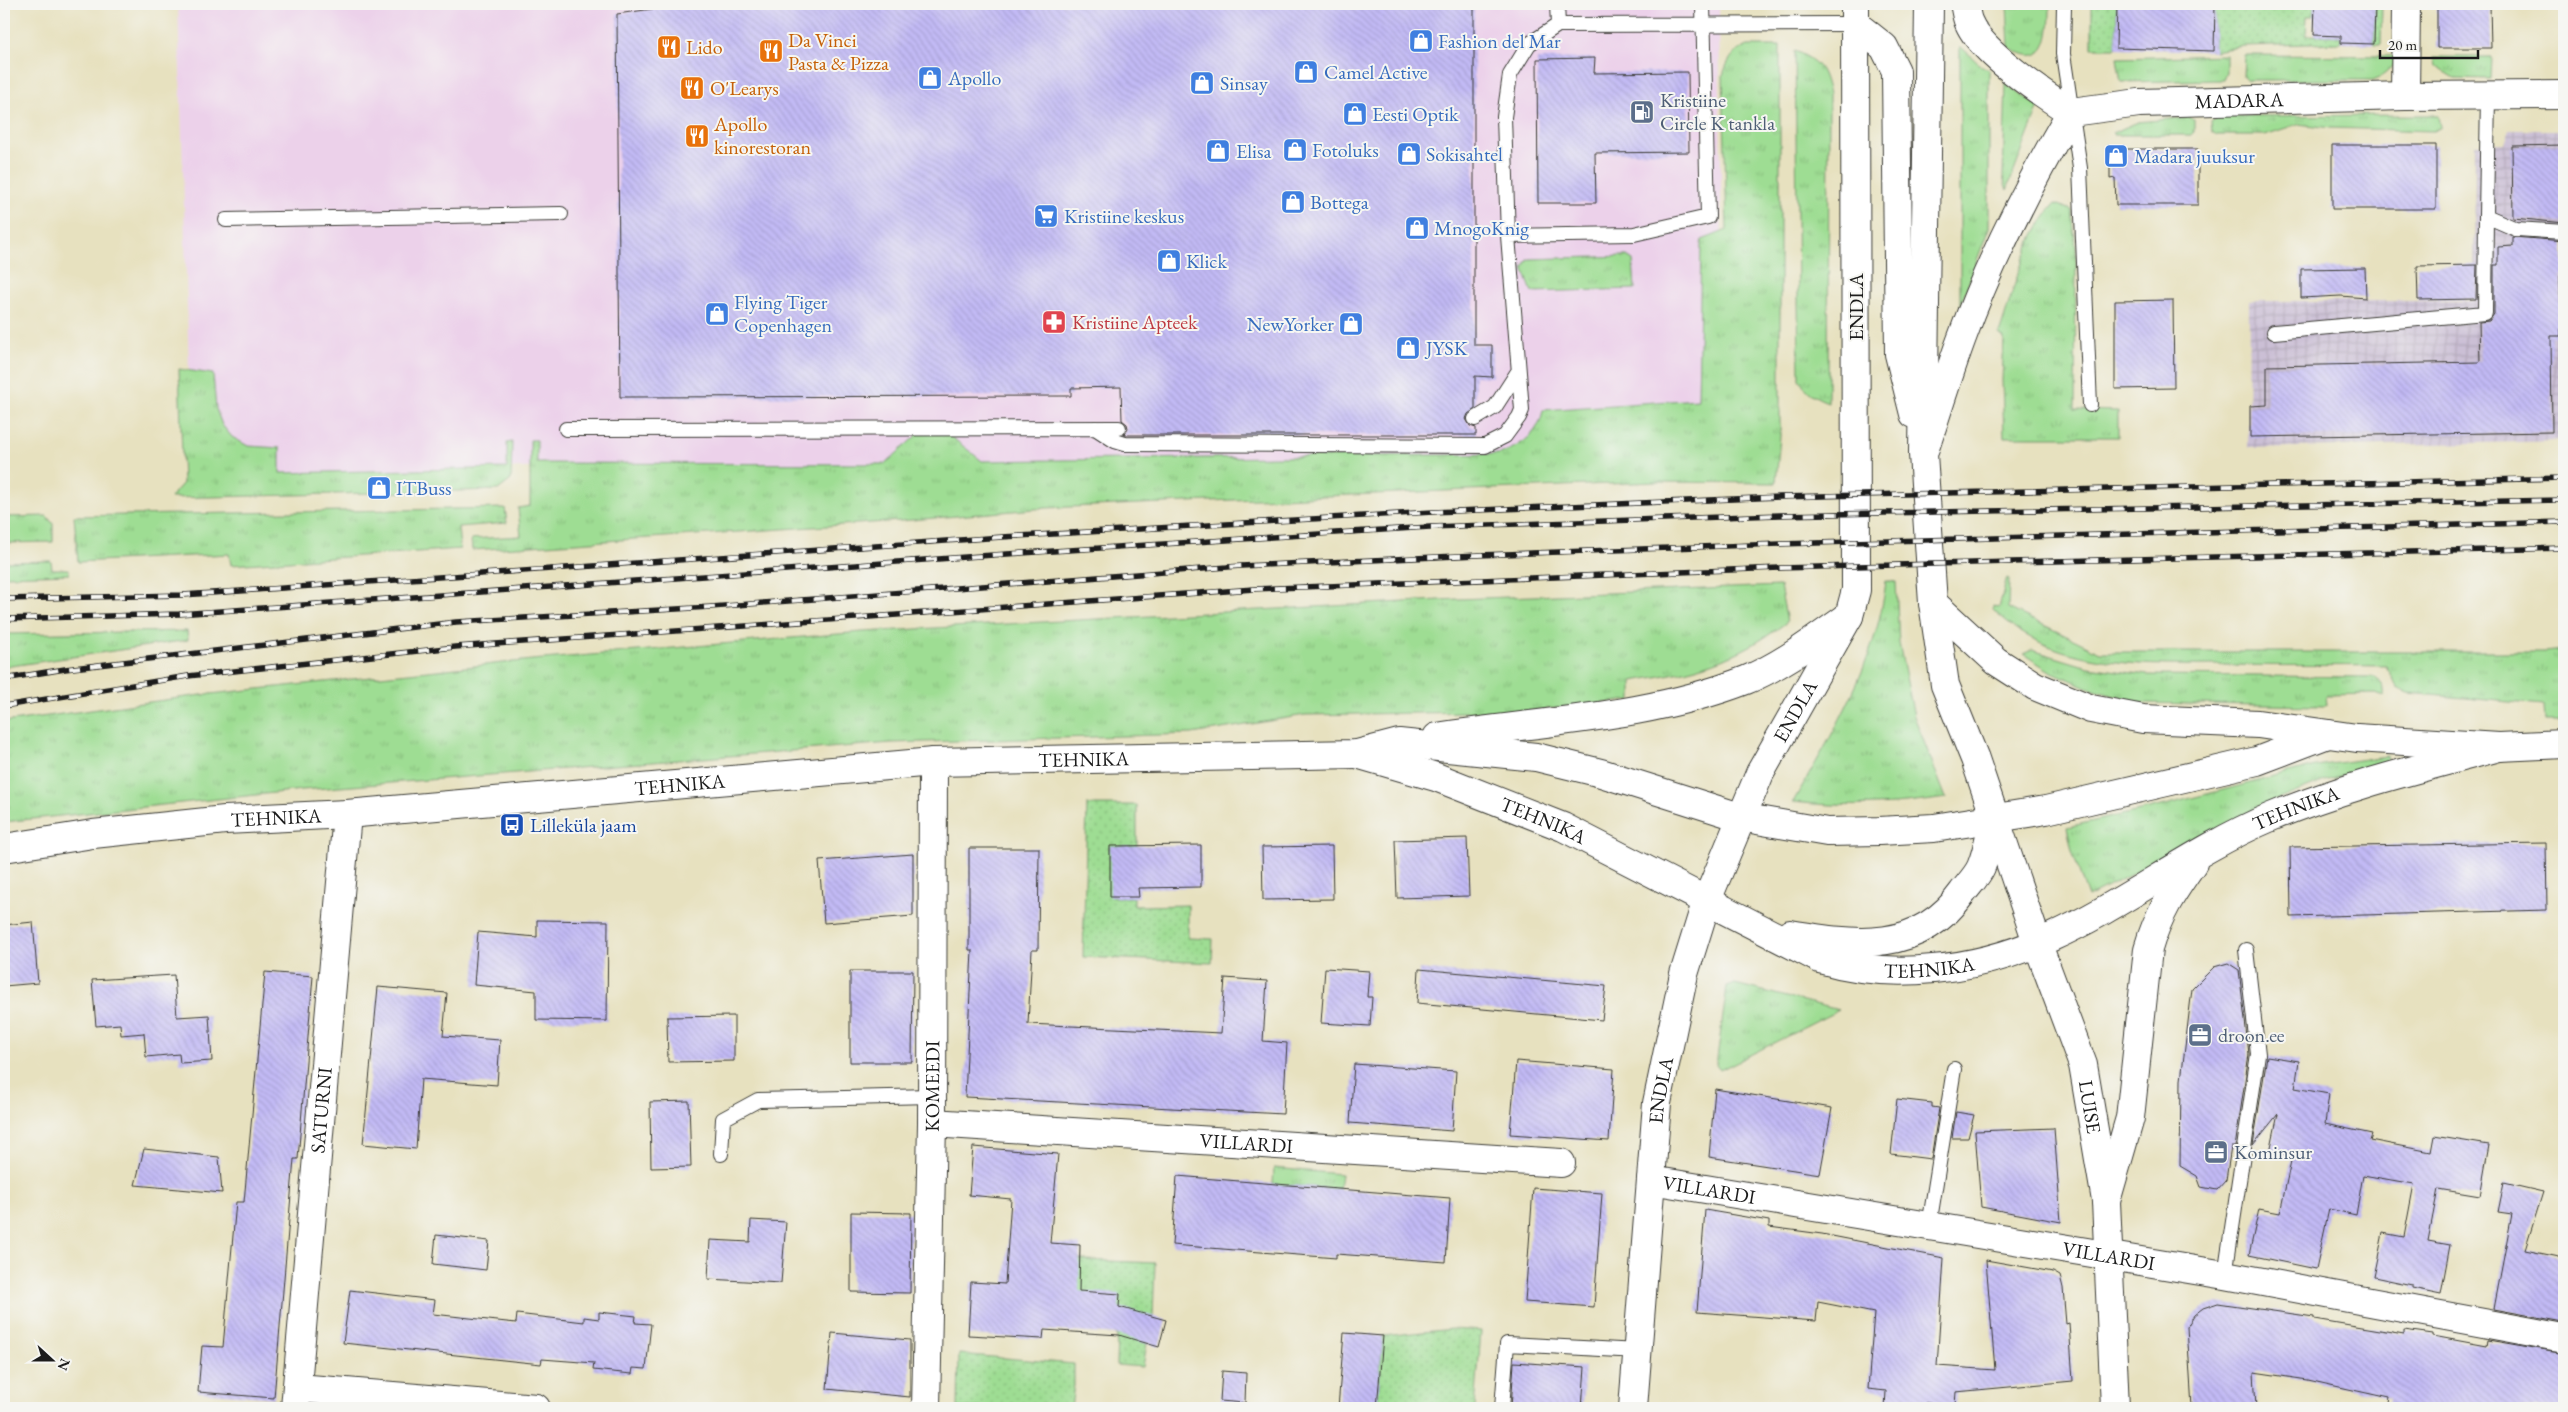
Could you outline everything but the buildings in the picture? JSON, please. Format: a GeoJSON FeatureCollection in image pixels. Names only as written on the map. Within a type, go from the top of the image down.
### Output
{"type":"FeatureCollection","features":[{"type":"Feature","properties":{"kind":"main road"},"geometry":{"type":"LineString","coordinates":[[1763,930],[1838,942],[1886,942],[1929,926],[1951,910],[1981,867],[1994,819],[1975,759],[1945,685],[1932,603],[1923,454],[1928,4]]}},
{"type":"Feature","properties":{"kind":"main road"},"geometry":{"type":"LineString","coordinates":[[1923,454],[1963,335],[1994,262],[2023,198],[2071,112],[2025,81],[1992,50],[1969,23],[1964,4]]}},
{"type":"Feature","properties":{"kind":"main road"},"geometry":{"type":"LineString","coordinates":[[2405,96],[2406,4]]}},
{"type":"Feature","properties":{"kind":"main road"},"geometry":{"type":"LineString","coordinates":[[1855,14],[1884,47],[1896,71],[1900,354],[1923,454]]}},
{"type":"Feature","properties":{"kind":"main road","name":"ENDLA"},"geometry":{"type":"LineString","coordinates":[[1633,1408],[1657,1103],[1684,974],[1707,900],[1740,817],[1760,773],[1849,616],[1856,590],[1855,14]]}},
{"type":"Feature","properties":{"kind":"main road","name":"MADARA"},"geometry":{"type":"LineString","coordinates":[[2071,112],[2139,103],[2405,96],[2564,95]]}},
{"type":"Feature","properties":{"kind":"main road"},"geometry":{"type":"LineString","coordinates":[[1932,603],[1996,661],[2035,686],[2091,709],[2142,720],[2258,724],[2328,734]]}},
{"type":"Feature","properties":{"kind":"main road"},"geometry":{"type":"LineString","coordinates":[[1399,743],[1494,728],[1631,711],[1700,696],[1748,679],[1790,657],[1849,616]]}},
{"type":"Feature","properties":{"kind":"main road","name":"TEHNIKA"},"geometry":{"type":"LineString","coordinates":[[4,848],[93,834],[206,822],[347,814],[933,762],[1357,754],[1399,743],[1536,757],[1601,773],[1740,817],[1827,832],[1934,828],[2046,810],[2257,761],[2328,734],[2357,738],[2499,747],[2564,744]]}},
{"type":"Feature","properties":{"kind":"main road","name":"TEHNIKA"},"geometry":{"type":"LineString","coordinates":[[1357,754],[1436,777],[1563,827],[1820,959],[1848,968],[1884,970],[1954,968],[2008,955],[2038,944],[2089,920],[2233,835],[2272,817],[2356,785],[2499,747]]}},
{"type":"Feature","properties":{"kind":"main road","name":"KOMEEDI"},"geometry":{"type":"LineString","coordinates":[[926,1408],[932,1123],[933,762]]}},
{"type":"Feature","properties":{"kind":"main road","name":"SATURNI"},"geometry":{"type":"LineString","coordinates":[[296,1398],[347,814]]}},
{"type":"Feature","properties":{"kind":"main road","name":"LUISE"},"geometry":{"type":"LineString","coordinates":[[1994,819],[2038,944],[2084,1065],[2106,1201],[2115,1408]]}},
{"type":"Feature","properties":{"kind":"main road"},"geometry":{"type":"LineString","coordinates":[[2106,1201],[2130,1118],[2148,949],[2155,924],[2164,904],[2198,856]]}},
{"type":"Feature","properties":{"kind":"main road","name":"VILLARDI"},"geometry":{"type":"LineString","coordinates":[[932,1123],[1561,1163]]}},
{"type":"Feature","properties":{"kind":"main road","name":"VILLARDI"},"geometry":{"type":"LineString","coordinates":[[1651,1180],[2225,1276],[2564,1338]]}},
{"type":"Feature","properties":{"kind":"main road"},"geometry":{"type":"LineString","coordinates":[[296,1398],[536,1408]]}},
{"type":"Feature","properties":{"kind":"lane"},"geometry":{"type":"LineString","coordinates":[[1557,4],[1558,25]]}},
{"type":"Feature","properties":{"kind":"lane"},"geometry":{"type":"LineString","coordinates":[[1508,236],[1634,234],[1708,217],[1703,4]]}},
{"type":"Feature","properties":{"kind":"lane"},"geometry":{"type":"LineString","coordinates":[[2064,4],[2063,54],[2080,168],[2090,405]]}},
{"type":"Feature","properties":{"kind":"lane"},"geometry":{"type":"LineString","coordinates":[[1095,428],[1115,441],[1125,444],[1485,446],[1504,436],[1519,417],[1522,398],[1517,372],[1508,236],[1504,117],[1510,74],[1529,44],[1558,25],[1703,26],[1855,14]]}},
{"type":"Feature","properties":{"kind":"lane"},"geometry":{"type":"LineString","coordinates":[[2274,332],[2485,313],[2488,95]]}},
{"type":"Feature","properties":{"kind":"lane"},"geometry":{"type":"LineString","coordinates":[[226,220],[561,214]]}},
{"type":"Feature","properties":{"kind":"lane"},"geometry":{"type":"LineString","coordinates":[[2486,216],[2516,229],[2564,232]]}},
{"type":"Feature","properties":{"kind":"lane"},"geometry":{"type":"LineString","coordinates":[[1475,419],[1495,407],[1517,372]]}},
{"type":"Feature","properties":{"kind":"lane"},"geometry":{"type":"LineString","coordinates":[[566,429],[1119,428]]}},
{"type":"Feature","properties":{"kind":"lane"},"geometry":{"type":"LineString","coordinates":[[2225,1276],[2258,1054],[2246,950]]}},
{"type":"Feature","properties":{"kind":"lane"},"geometry":{"type":"LineString","coordinates":[[1929,1226],[1954,1069]]}},
{"type":"Feature","properties":{"kind":"lane"},"geometry":{"type":"LineString","coordinates":[[721,1154],[723,1118],[758,1100],[932,1096]]}},
{"type":"Feature","properties":{"kind":"lane"},"geometry":{"type":"LineString","coordinates":[[1502,1408],[1507,1344],[1638,1351]]}},
{"type":"Feature","properties":{"kind":"shaded area"},"geometry":{"type":"Polygon","coordinates":[[[178,4],[1719,4],[1724,448],[997,476],[589,465],[183,483],[179,369],[189,372],[178,4]]]}},
{"type":"Feature","properties":{"kind":"shaded area"},"geometry":{"type":"Polygon","coordinates":[[[2510,130],[2564,130],[2564,441],[2248,448],[2249,301],[2474,301],[2475,144],[2505,143],[2510,130]]]}},
{"type":"Feature","properties":{"kind":"green space"},"geometry":{"type":"Polygon","coordinates":[[[2007,4],[2050,4],[2048,37],[2045,46],[2040,52],[2032,55],[2022,54],[2009,47],[2007,4]]]}},
{"type":"Feature","properties":{"kind":"green space"},"geometry":{"type":"Polygon","coordinates":[[[2092,4],[2117,4],[2116,48],[2092,48],[2092,4]]]}},
{"type":"Feature","properties":{"kind":"green space"},"geometry":{"type":"Polygon","coordinates":[[[2215,4],[2315,4],[2314,16],[2307,16],[2306,35],[2341,36],[2341,43],[2244,46],[2214,51],[2215,4]]]}},
{"type":"Feature","properties":{"kind":"green space"},"geometry":{"type":"Polygon","coordinates":[[[2375,4],[2382,4],[2381,44],[2374,44],[2375,4]]]}},
{"type":"Feature","properties":{"kind":"green space"},"geometry":{"type":"Polygon","coordinates":[[[1748,46],[1780,46],[1780,436],[1776,483],[1656,482],[1046,508],[901,521],[472,550],[471,539],[521,536],[518,508],[530,506],[530,440],[537,440],[537,463],[885,464],[920,432],[944,431],[982,461],[1500,454],[1528,438],[1538,426],[1543,410],[1698,399],[1701,244],[1702,240],[1727,230],[1723,75],[1732,57],[1738,51],[1748,46]]]}},
{"type":"Feature","properties":{"kind":"green space"},"geometry":{"type":"Polygon","coordinates":[[[1960,46],[1979,64],[1989,70],[1989,228],[1960,306],[1960,46]]]}},
{"type":"Feature","properties":{"kind":"green space"},"geometry":{"type":"Polygon","coordinates":[[[1795,51],[1810,59],[1819,67],[1825,78],[1829,94],[1828,402],[1811,394],[1799,379],[1795,51]]]}},
{"type":"Feature","properties":{"kind":"green space"},"geometry":{"type":"Polygon","coordinates":[[[2226,55],[2226,73],[2223,80],[2121,82],[2117,58],[2226,55]]]}},
{"type":"Feature","properties":{"kind":"green space"},"geometry":{"type":"Polygon","coordinates":[[[2244,55],[2396,56],[2393,65],[2388,71],[2373,80],[2247,80],[2243,76],[2244,55]]]}},
{"type":"Feature","properties":{"kind":"green space"},"geometry":{"type":"Polygon","coordinates":[[[2433,57],[2491,57],[2490,79],[2455,78],[2435,66],[2433,57]]]}},
{"type":"Feature","properties":{"kind":"green space"},"geometry":{"type":"Polygon","coordinates":[[[2006,82],[2010,88],[2039,106],[2007,190],[2003,177],[2006,82]]]}},
{"type":"Feature","properties":{"kind":"green space"},"geometry":{"type":"Polygon","coordinates":[[[2439,115],[2441,127],[2433,131],[2331,128],[2298,124],[2265,135],[2217,135],[2212,132],[2211,122],[2216,116],[2439,115]]]}},
{"type":"Feature","properties":{"kind":"green space"},"geometry":{"type":"Polygon","coordinates":[[[2190,117],[2194,120],[2194,132],[2191,135],[2114,135],[2112,133],[2138,122],[2190,117]]]}},
{"type":"Feature","properties":{"kind":"green space"},"geometry":{"type":"Polygon","coordinates":[[[2055,204],[2072,210],[2076,249],[2075,410],[2118,411],[2118,437],[2004,437],[2002,380],[2004,338],[1999,334],[2028,249],[2044,218],[2055,204]]]}},
{"type":"Feature","properties":{"kind":"green space"},"geometry":{"type":"Polygon","coordinates":[[[1627,256],[1633,260],[1635,289],[1532,292],[1523,268],[1529,259],[1627,256]]]}},
{"type":"Feature","properties":{"kind":"green space"},"geometry":{"type":"Polygon","coordinates":[[[179,369],[213,374],[216,409],[222,425],[232,437],[248,446],[280,448],[280,473],[507,468],[507,443],[512,442],[511,480],[498,490],[170,498],[183,483],[179,369]]]}},
{"type":"Feature","properties":{"kind":"green space"},"geometry":{"type":"Polygon","coordinates":[[[505,508],[507,523],[458,527],[460,549],[231,565],[229,554],[78,562],[74,516],[505,508]]]}},
{"type":"Feature","properties":{"kind":"green space"},"geometry":{"type":"Polygon","coordinates":[[[47,516],[53,524],[53,542],[4,543],[4,517],[47,516]]]}},
{"type":"Feature","properties":{"kind":"green space"},"geometry":{"type":"Polygon","coordinates":[[[51,561],[52,569],[69,569],[69,574],[4,576],[4,562],[51,561]]]}},
{"type":"Feature","properties":{"kind":"green space"},"geometry":{"type":"Polygon","coordinates":[[[2007,578],[2009,579],[2008,608],[2100,652],[2545,652],[2564,650],[2564,722],[2545,722],[2544,705],[2408,693],[2399,689],[2386,666],[2136,664],[2074,654],[2045,644],[2017,630],[1993,610],[1993,606],[1999,608],[2007,578]]]}},
{"type":"Feature","properties":{"kind":"green space"},"geometry":{"type":"Polygon","coordinates":[[[1886,581],[1896,582],[1899,643],[1914,716],[1946,798],[1870,805],[1793,802],[1838,723],[1863,669],[1881,611],[1886,581]]]}},
{"type":"Feature","properties":{"kind":"green space"},"geometry":{"type":"Polygon","coordinates":[[[1780,586],[1787,622],[1750,646],[1714,662],[1675,673],[1632,681],[1632,700],[1528,711],[1305,715],[1192,734],[891,743],[302,790],[4,822],[4,722],[201,695],[532,660],[862,632],[1458,599],[1780,586]]]}},
{"type":"Feature","properties":{"kind":"green space"},"geometry":{"type":"Polygon","coordinates":[[[187,631],[188,640],[4,667],[4,634],[187,631]]]}},
{"type":"Feature","properties":{"kind":"green space"},"geometry":{"type":"Polygon","coordinates":[[[2032,650],[2088,667],[2147,675],[2373,677],[2382,685],[2384,697],[2374,694],[2325,695],[2326,706],[2139,703],[2094,690],[2050,671],[2023,654],[2032,650]]]}},
{"type":"Feature","properties":{"kind":"green space"},"geometry":{"type":"Polygon","coordinates":[[[2387,756],[2388,763],[2322,782],[2269,803],[2088,897],[2072,851],[2067,827],[2149,809],[2316,766],[2387,756]]]}},
{"type":"Feature","properties":{"kind":"green space"},"geometry":{"type":"Polygon","coordinates":[[[1087,805],[1137,805],[1137,846],[1110,846],[1111,897],[1134,897],[1134,906],[1188,905],[1188,938],[1213,939],[1212,963],[1083,957],[1087,805]]]}},
{"type":"Feature","properties":{"kind":"green space"},"geometry":{"type":"Polygon","coordinates":[[[1735,984],[1839,1010],[1720,1070],[1716,1065],[1727,987],[1735,984]]]}},
{"type":"Feature","properties":{"kind":"green space"},"geometry":{"type":"Polygon","coordinates":[[[1274,1168],[1341,1174],[1339,1189],[1273,1184],[1274,1168]]]}},
{"type":"Feature","properties":{"kind":"green space"},"geometry":{"type":"Polygon","coordinates":[[[1062,1259],[1155,1263],[1153,1317],[1143,1342],[1147,1343],[1143,1367],[1116,1365],[1117,1335],[1084,1313],[1062,1259]]]}},
{"type":"Feature","properties":{"kind":"green space"},"geometry":{"type":"Polygon","coordinates":[[[1453,1329],[1481,1331],[1475,1408],[1377,1408],[1383,1336],[1453,1329]]]}},
{"type":"Feature","properties":{"kind":"green space"},"geometry":{"type":"Polygon","coordinates":[[[959,1354],[1074,1364],[1071,1408],[958,1408],[959,1354]]]}},
{"type":"Feature","properties":{"kind":"railway"},"geometry":{"type":"LineString","coordinates":[[4,599],[183,595],[1002,537],[1433,512],[1780,497],[2564,478]]}},
{"type":"Feature","properties":{"kind":"railway"},"geometry":{"type":"LineString","coordinates":[[4,619],[179,614],[1007,554],[1430,527],[1780,515],[2564,500]]}},
{"type":"Feature","properties":{"kind":"railway"},"geometry":{"type":"LineString","coordinates":[[4,679],[65,669],[456,622],[711,607],[1241,566],[1780,544],[2564,522]]}},
{"type":"Feature","properties":{"kind":"railway"},"geometry":{"type":"LineString","coordinates":[[4,706],[188,676],[455,647],[1254,589],[1780,568],[2564,548]]}},
{"type":"Feature","properties":{"kind":"place","name":"Fashion del Mar"},"geometry":{"type":"Point","coordinates":[1421,41]}},
{"type":"Feature","properties":{"kind":"place","name":"Lido"},"geometry":{"type":"Point","coordinates":[669,47]}},
{"type":"Feature","properties":{"kind":"place","name":"Da Vinci Pasta & Pizza"},"geometry":{"type":"Point","coordinates":[771,51]}},
{"type":"Feature","properties":{"kind":"place","name":"Camel Active"},"geometry":{"type":"Point","coordinates":[1306,72]}},
{"type":"Feature","properties":{"kind":"place","name":"Apollo"},"geometry":{"type":"Point","coordinates":[930,78]}},
{"type":"Feature","properties":{"kind":"place","name":"Sinsay"},"geometry":{"type":"Point","coordinates":[1202,83]}},
{"type":"Feature","properties":{"kind":"place","name":"O'Learys"},"geometry":{"type":"Point","coordinates":[692,88]}},
{"type":"Feature","properties":{"kind":"place","name":"Kristiine Circle K tankla"},"geometry":{"type":"Point","coordinates":[1642,112]}},
{"type":"Feature","properties":{"kind":"place","name":"Eesti Optik"},"geometry":{"type":"Point","coordinates":[1355,114]}},
{"type":"Feature","properties":{"kind":"place","name":"Apollo kinorestoran"},"geometry":{"type":"Point","coordinates":[697,136]}},
{"type":"Feature","properties":{"kind":"place","name":"Fotoluks"},"geometry":{"type":"Point","coordinates":[1295,150]}},
{"type":"Feature","properties":{"kind":"place","name":"Elisa"},"geometry":{"type":"Point","coordinates":[1218,151]}},
{"type":"Feature","properties":{"kind":"place","name":"Sokisahtel"},"geometry":{"type":"Point","coordinates":[1409,154]}},
{"type":"Feature","properties":{"kind":"place","name":"Madara juuksur"},"geometry":{"type":"Point","coordinates":[2116,156]}},
{"type":"Feature","properties":{"kind":"place","name":"Bottega"},"geometry":{"type":"Point","coordinates":[1293,202]}},
{"type":"Feature","properties":{"kind":"place","name":"Kristiine keskus"},"geometry":{"type":"Point","coordinates":[1046,216]}},
{"type":"Feature","properties":{"kind":"place","name":"MnogoKnig"},"geometry":{"type":"Point","coordinates":[1417,228]}},
{"type":"Feature","properties":{"kind":"place","name":"Klick"},"geometry":{"type":"Point","coordinates":[1169,261]}},
{"type":"Feature","properties":{"kind":"place","name":"Flying Tiger Copenhagen"},"geometry":{"type":"Point","coordinates":[717,314]}},
{"type":"Feature","properties":{"kind":"place","name":"Kristiine Apteek"},"geometry":{"type":"Point","coordinates":[1054,322]}},
{"type":"Feature","properties":{"kind":"place","name":"NewYorker"},"geometry":{"type":"Point","coordinates":[1351,324]}},
{"type":"Feature","properties":{"kind":"place","name":"JYSK"},"geometry":{"type":"Point","coordinates":[1408,348]}},
{"type":"Feature","properties":{"kind":"place","name":"ITBuss"},"geometry":{"type":"Point","coordinates":[379,488]}},
{"type":"Feature","properties":{"kind":"place","name":"Lilleküla jaam"},"geometry":{"type":"Point","coordinates":[512,825]}},
{"type":"Feature","properties":{"kind":"place","name":"droon.ee"},"geometry":{"type":"Point","coordinates":[2200,1035]}},
{"type":"Feature","properties":{"kind":"place","name":"Kominsur"},"geometry":{"type":"Point","coordinates":[2216,1152]}}]}
